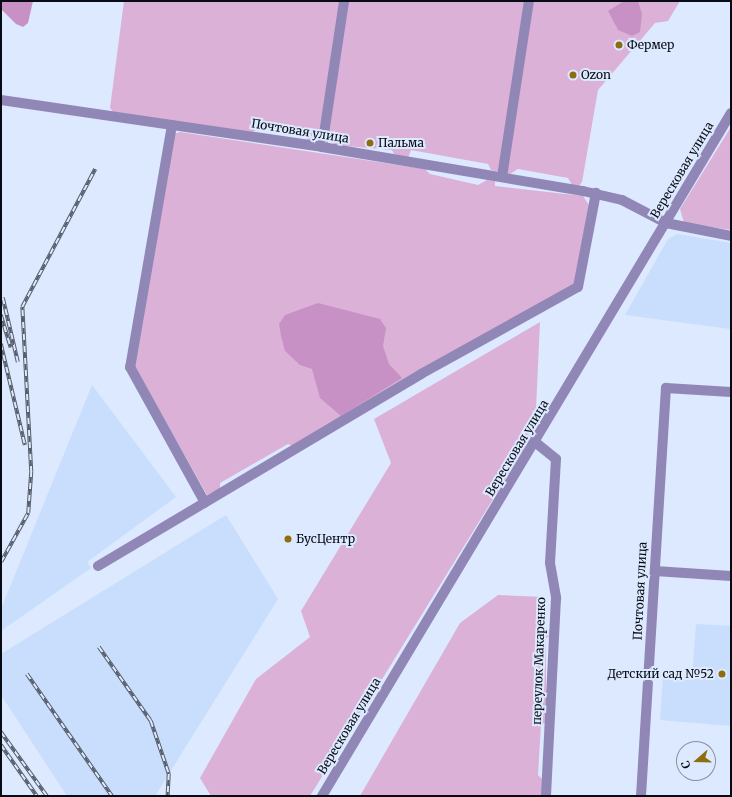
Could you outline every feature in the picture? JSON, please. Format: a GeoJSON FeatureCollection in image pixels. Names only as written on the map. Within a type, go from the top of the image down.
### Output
{"type":"FeatureCollection","features":[{"type":"Feature","properties":{"kind":"street"},"geometry":{"type":"LineString","coordinates":[[322,147],[344,1]]}},
{"type":"Feature","properties":{"kind":"street"},"geometry":{"type":"LineString","coordinates":[[502,177],[529,1]]}},
{"type":"Feature","properties":{"kind":"street","name":"Почтовая улица"},"geometry":{"type":"LineString","coordinates":[[1,100],[322,147],[596,193],[622,200],[666,223],[731,236]]}},
{"type":"Feature","properties":{"kind":"street","name":"Вересковая улица"},"geometry":{"type":"LineString","coordinates":[[322,796],[731,113]]}},
{"type":"Feature","properties":{"kind":"street"},"geometry":{"type":"LineString","coordinates":[[172,125],[130,367],[205,503]]}},
{"type":"Feature","properties":{"kind":"street"},"geometry":{"type":"LineString","coordinates":[[98,566],[421,374],[578,287],[596,193]]}},
{"type":"Feature","properties":{"kind":"street","name":"Почтовая улица"},"geometry":{"type":"LineString","coordinates":[[641,796],[666,388],[731,392]]}},
{"type":"Feature","properties":{"kind":"street","name":"переулок Макаренко"},"geometry":{"type":"LineString","coordinates":[[535,442],[556,459],[550,563],[556,598],[546,796]]}},
{"type":"Feature","properties":{"kind":"street"},"geometry":{"type":"LineString","coordinates":[[655,571],[731,576]]}},
{"type":"Feature","properties":{"kind":"shaded area"},"geometry":{"type":"Polygon","coordinates":[[[1,1],[33,1],[28,23],[23,27],[16,24],[1,9],[1,1]]]}},
{"type":"Feature","properties":{"kind":"shaded area"},"geometry":{"type":"Polygon","coordinates":[[[124,1],[680,1],[668,21],[655,23],[598,90],[582,182],[579,186],[572,185],[568,178],[518,169],[510,174],[491,170],[488,164],[411,150],[408,158],[394,154],[392,150],[335,145],[328,137],[320,136],[316,141],[308,141],[305,133],[259,125],[253,133],[113,112],[110,108],[124,1]]]}},
{"type":"Feature","properties":{"kind":"shaded area"},"geometry":{"type":"Polygon","coordinates":[[[624,1],[638,1],[642,14],[640,32],[632,36],[618,30],[608,11],[624,1]]]}},
{"type":"Feature","properties":{"kind":"shaded area"},"geometry":{"type":"Polygon","coordinates":[[[731,127],[731,230],[684,223],[680,209],[731,127]]]}},
{"type":"Feature","properties":{"kind":"shaded area"},"geometry":{"type":"Polygon","coordinates":[[[180,132],[425,169],[430,174],[478,185],[487,180],[495,181],[495,186],[583,196],[589,205],[574,284],[292,446],[288,444],[220,483],[220,489],[207,495],[134,366],[174,134],[180,132]]]}},
{"type":"Feature","properties":{"kind":"shaded area"},"geometry":{"type":"Polygon","coordinates":[[[677,234],[731,243],[731,329],[625,315],[668,239],[677,234]]]}},
{"type":"Feature","properties":{"kind":"shaded area"},"geometry":{"type":"Polygon","coordinates":[[[318,303],[380,319],[386,328],[383,346],[389,364],[402,378],[341,416],[320,398],[312,369],[300,365],[285,351],[281,336],[279,324],[285,315],[318,303]]]}},
{"type":"Feature","properties":{"kind":"shaded area"},"geometry":{"type":"Polygon","coordinates":[[[540,322],[535,431],[310,796],[211,796],[200,778],[256,679],[310,637],[301,611],[391,463],[374,419],[540,322]]]}},
{"type":"Feature","properties":{"kind":"shaded area"},"geometry":{"type":"Polygon","coordinates":[[[92,385],[176,497],[87,562],[91,568],[1,631],[1,609],[92,385]]]}},
{"type":"Feature","properties":{"kind":"shaded area"},"geometry":{"type":"Polygon","coordinates":[[[226,515],[278,599],[155,796],[67,796],[1,695],[1,654],[226,515]]]}},
{"type":"Feature","properties":{"kind":"shaded area"},"geometry":{"type":"Polygon","coordinates":[[[498,595],[544,597],[543,627],[551,630],[550,636],[546,638],[546,723],[541,724],[538,775],[542,779],[542,796],[360,796],[460,623],[498,595]]]}},
{"type":"Feature","properties":{"kind":"shaded area"},"geometry":{"type":"Polygon","coordinates":[[[696,624],[731,626],[731,726],[660,720],[663,677],[692,679],[696,624]]]}},
{"type":"Feature","properties":{"kind":"railway"},"geometry":{"type":"LineString","coordinates":[[1,562],[28,513],[31,472],[22,307],[95,169]]}},
{"type":"Feature","properties":{"kind":"railway"},"geometry":{"type":"LineString","coordinates":[[3,298],[18,362]]}},
{"type":"Feature","properties":{"kind":"railway"},"geometry":{"type":"LineString","coordinates":[[1,315],[11,347]]}},
{"type":"Feature","properties":{"kind":"railway"},"geometry":{"type":"LineString","coordinates":[[1,344],[25,445]]}},
{"type":"Feature","properties":{"kind":"railway"},"geometry":{"type":"LineString","coordinates":[[99,647],[151,721],[169,774],[168,796]]}},
{"type":"Feature","properties":{"kind":"railway"},"geometry":{"type":"LineString","coordinates":[[27,674],[112,796]]}},
{"type":"Feature","properties":{"kind":"railway"},"geometry":{"type":"LineString","coordinates":[[1,732],[47,796]]}},
{"type":"Feature","properties":{"kind":"railway"},"geometry":{"type":"LineString","coordinates":[[1,745],[37,796]]}},
{"type":"Feature","properties":{"kind":"place","name":"Фермер"},"geometry":{"type":"Point","coordinates":[619,45]}},
{"type":"Feature","properties":{"kind":"place","name":"Ozon"},"geometry":{"type":"Point","coordinates":[573,75]}},
{"type":"Feature","properties":{"kind":"place","name":"Пальма"},"geometry":{"type":"Point","coordinates":[370,143]}},
{"type":"Feature","properties":{"kind":"place","name":"БусЦентр"},"geometry":{"type":"Point","coordinates":[288,539]}},
{"type":"Feature","properties":{"kind":"place","name":"Детский сад №52"},"geometry":{"type":"Point","coordinates":[722,674]}}]}
